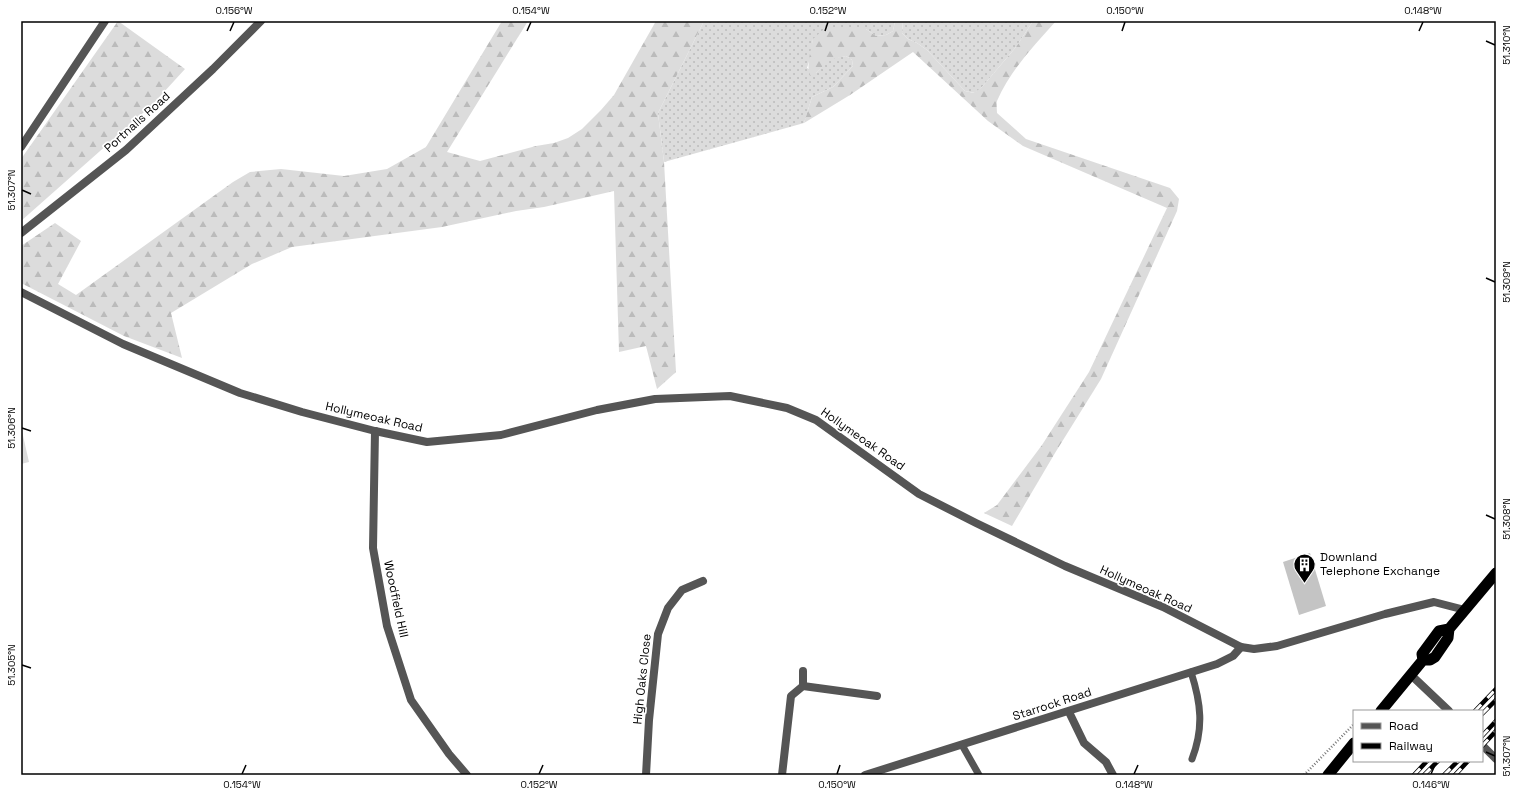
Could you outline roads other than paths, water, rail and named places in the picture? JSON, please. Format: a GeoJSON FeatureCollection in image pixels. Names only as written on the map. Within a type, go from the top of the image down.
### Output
{"type":"FeatureCollection","features":[{"type":"Feature","properties":{"kind":"highway"},"geometry":{"type":"LineString","coordinates":[[1382,710],[1423,660],[1422,653],[1439,631],[1449,629],[1496,573]]}},
{"type":"Feature","properties":{"kind":"highway"},"geometry":{"type":"LineString","coordinates":[[1328,775],[1353,744]]}},
{"type":"Feature","properties":{"kind":"street"},"geometry":{"type":"LineString","coordinates":[[21,147],[105,21]]}},
{"type":"Feature","properties":{"kind":"street","name":"Portnalls Road"},"geometry":{"type":"LineString","coordinates":[[21,234],[126,150],[213,69],[261,21]]}},
{"type":"Feature","properties":{"kind":"street","name":"Hollymeoak Road"},"geometry":{"type":"LineString","coordinates":[[21,292],[123,344],[240,393],[302,412],[375,431],[427,442],[501,436],[597,410],[655,399],[730,396],[787,408],[816,420],[920,494],[976,523],[1058,562],[1163,607],[1241,646],[1254,649],[1277,646],[1386,614],[1434,602],[1465,610]]}},
{"type":"Feature","properties":{"kind":"street","name":"Woodfield Hill"},"geometry":{"type":"LineString","coordinates":[[375,431],[374,548],[387,626],[411,700],[449,754],[467,775]]}},
{"type":"Feature","properties":{"kind":"street","name":"High Oaks Close"},"geometry":{"type":"LineString","coordinates":[[646,775],[649,720],[658,634],[668,608],[682,590],[703,581]]}},
{"type":"Feature","properties":{"kind":"street","name":"Starrock Road"},"geometry":{"type":"LineString","coordinates":[[865,775],[1069,712],[1217,664],[1233,656],[1241,646]]}},
{"type":"Feature","properties":{"kind":"street"},"geometry":{"type":"LineString","coordinates":[[803,671],[803,686]]}},
{"type":"Feature","properties":{"kind":"street"},"geometry":{"type":"LineString","coordinates":[[1411,675],[1448,710]]}},
{"type":"Feature","properties":{"kind":"street"},"geometry":{"type":"LineString","coordinates":[[782,775],[791,696],[803,686],[877,696]]}},
{"type":"Feature","properties":{"kind":"street"},"geometry":{"type":"LineString","coordinates":[[1069,712],[1084,743],[1106,762],[1113,775]]}},
{"type":"Feature","properties":{"kind":"street"},"geometry":{"type":"LineString","coordinates":[[1483,745],[1496,759]]}},
{"type":"Feature","properties":{"kind":"lane"},"geometry":{"type":"LineString","coordinates":[[1191,672],[1198,697],[1200,712],[1198,740],[1192,759]]}},
{"type":"Feature","properties":{"kind":"lane"},"geometry":{"type":"LineString","coordinates":[[962,745],[979,775]]}},
{"type":"Feature","properties":{"kind":"railway"},"geometry":{"type":"LineString","coordinates":[[1476,710],[1496,689]]}},
{"type":"Feature","properties":{"kind":"railway"},"geometry":{"type":"LineString","coordinates":[[1483,713],[1496,700]]}},
{"type":"Feature","properties":{"kind":"railway"},"geometry":{"type":"LineString","coordinates":[[1483,735],[1496,721]]}},
{"type":"Feature","properties":{"kind":"railway"},"geometry":{"type":"LineString","coordinates":[[1483,745],[1496,731]]}},
{"type":"Feature","properties":{"kind":"railway"},"geometry":{"type":"LineString","coordinates":[[1414,775],[1426,762]]}},
{"type":"Feature","properties":{"kind":"railway"},"geometry":{"type":"LineString","coordinates":[[1424,775],[1437,762]]}},
{"type":"Feature","properties":{"kind":"railway"},"geometry":{"type":"LineString","coordinates":[[1444,775],[1457,762]]}},
{"type":"Feature","properties":{"kind":"railway"},"geometry":{"type":"LineString","coordinates":[[1455,775],[1467,762]]}},
{"type":"Feature","properties":{"kind":"place","name":"Downland Telephone Exchange"},"geometry":{"type":"Point","coordinates":[1305,584]}}]}
